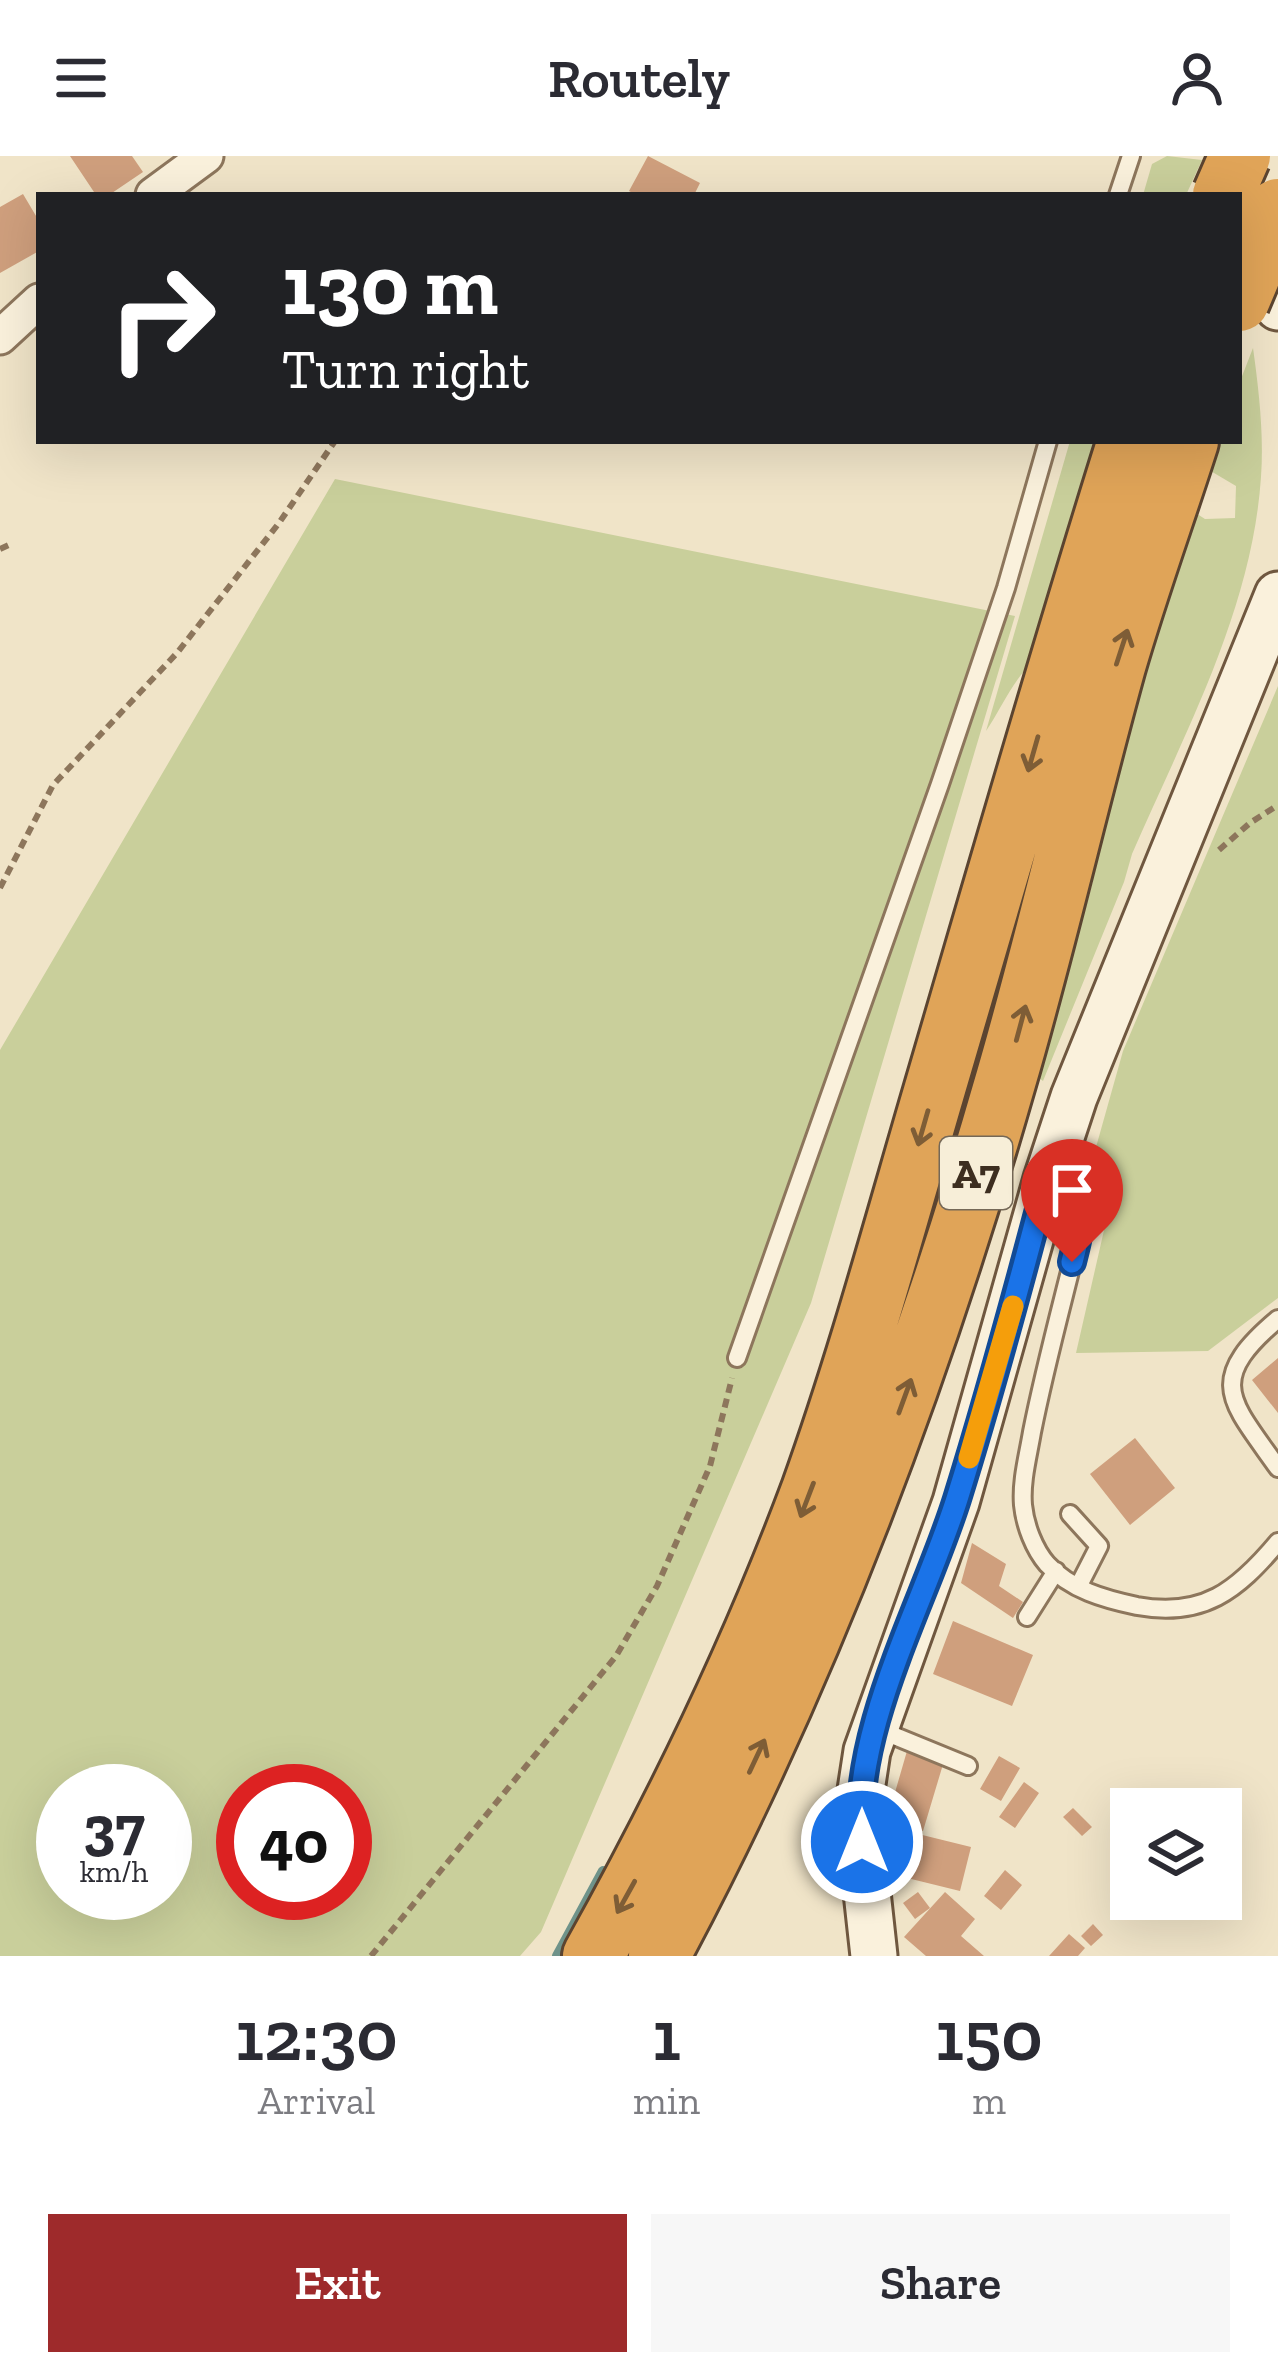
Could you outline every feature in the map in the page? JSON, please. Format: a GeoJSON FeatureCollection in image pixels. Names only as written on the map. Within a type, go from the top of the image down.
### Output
{"type":"FeatureCollection","features":[{"type":"Feature","properties":{"kind":"highway"},"geometry":{"type":"LineString","coordinates":[[1224,192],[1240,156]]}},
{"type":"Feature","properties":{"kind":"highway"},"geometry":{"type":"LineString","coordinates":[[1242,294],[1278,209]]}},
{"type":"Feature","properties":{"kind":"highway","name":"A7"},"geometry":{"type":"LineString","coordinates":[[592,1956],[659,1838],[759,1622],[812,1489],[861,1342],[1066,638],[1166,448]]}},
{"type":"Feature","properties":{"kind":"highway","name":"A7"},"geometry":{"type":"LineString","coordinates":[[658,1956],[709,1863],[816,1629],[910,1381],[1006,1079],[1116,662],[1166,448]]}},
{"type":"Feature","properties":{"kind":"street"},"geometry":{"type":"LineString","coordinates":[[157,192],[206,156]]}},
{"type":"Feature","properties":{"kind":"street"},"geometry":{"type":"LineString","coordinates":[[1240,156],[1278,307]]}},
{"type":"Feature","properties":{"kind":"street"},"geometry":{"type":"LineString","coordinates":[[0,337],[36,304]]}},
{"type":"Feature","properties":{"kind":"street"},"geometry":{"type":"LineString","coordinates":[[874,1956],[858,1810],[867,1751],[956,1502],[1047,1179],[1103,1019],[1278,595]]}},
{"type":"Feature","properties":{"kind":"lane"},"geometry":{"type":"LineString","coordinates":[[1119,192],[1131,156]]}},
{"type":"Feature","properties":{"kind":"lane"},"geometry":{"type":"LineString","coordinates":[[737,1358],[947,762],[1006,588],[1047,444]]}},
{"type":"Feature","properties":{"kind":"lane"},"geometry":{"type":"LineString","coordinates":[[1047,1179],[1071,1193],[1080,1213],[1022,1489],[1030,1537],[1047,1564],[1106,1600],[1163,1611],[1196,1606],[1227,1594],[1278,1542]]}},
{"type":"Feature","properties":{"kind":"lane"},"geometry":{"type":"LineString","coordinates":[[1278,1319],[1248,1344],[1235,1363],[1232,1381],[1233,1404],[1278,1468]]}},
{"type":"Feature","properties":{"kind":"lane"},"geometry":{"type":"LineString","coordinates":[[1070,1514],[1099,1546],[1078,1587]]}},
{"type":"Feature","properties":{"kind":"lane"},"geometry":{"type":"LineString","coordinates":[[1027,1617],[1056,1571]]}},
{"type":"Feature","properties":{"kind":"lane"},"geometry":{"type":"LineString","coordinates":[[875,1728],[968,1766]]}},
{"type":"Feature","properties":{"kind":"path"},"geometry":{"type":"LineString","coordinates":[[0,888],[53,785],[177,653],[279,523],[332,444]]}},
{"type":"Feature","properties":{"kind":"path"},"geometry":{"type":"LineString","coordinates":[[0,549],[13,543]]}},
{"type":"Feature","properties":{"kind":"path"},"geometry":{"type":"LineString","coordinates":[[370,1956],[616,1655],[657,1586],[710,1466],[737,1358]]}},
{"type":"Feature","properties":{"kind":"green space"},"geometry":{"type":"Polygon","coordinates":[[[1167,156],[1202,160],[1187,192],[1144,192],[1152,164],[1167,156]]]}},
{"type":"Feature","properties":{"kind":"green space"},"geometry":{"type":"Polygon","coordinates":[[[1253,348],[1262,461],[1244,576],[1213,671],[1132,854],[1043,1081],[1039,1078],[1093,881],[1086,867],[1191,510],[1205,519],[1235,518],[1236,486],[1209,470],[1219,444],[1242,444],[1242,376],[1253,348]]]}},
{"type":"Feature","properties":{"kind":"green space"},"geometry":{"type":"Polygon","coordinates":[[[1069,444],[1104,444],[1034,662],[986,731],[1069,444]]]}},
{"type":"Feature","properties":{"kind":"green space"},"geometry":{"type":"Polygon","coordinates":[[[335,479],[1015,616],[811,1303],[541,1932],[520,1956],[0,1956],[0,1050],[335,479]]]}},
{"type":"Feature","properties":{"kind":"green space"},"geometry":{"type":"Polygon","coordinates":[[[1278,686],[1278,1298],[1208,1351],[1076,1353],[1110,1204],[1091,1165],[1123,1051],[1278,686]]]}},
{"type":"Feature","properties":{"kind":"building"},"geometry":{"type":"Polygon","coordinates":[[[70,156],[132,156],[143,172],[113,192],[94,192],[70,156]]]}},
{"type":"Feature","properties":{"kind":"building"},"geometry":{"type":"Polygon","coordinates":[[[648,156],[700,183],[696,192],[629,191],[648,156]]]}},
{"type":"Feature","properties":{"kind":"building"},"geometry":{"type":"Polygon","coordinates":[[[23,194],[36,216],[36,253],[0,273],[0,207],[23,194]]]}},
{"type":"Feature","properties":{"kind":"building"},"geometry":{"type":"Polygon","coordinates":[[[1278,1358],[1278,1413],[1252,1380],[1278,1358]]]}},
{"type":"Feature","properties":{"kind":"building"},"geometry":{"type":"Polygon","coordinates":[[[1135,1438],[1175,1488],[1130,1525],[1090,1474],[1135,1438]]]}},
{"type":"Feature","properties":{"kind":"building"},"geometry":{"type":"Polygon","coordinates":[[[972,1543],[1006,1564],[999,1586],[1023,1602],[1013,1618],[961,1583],[972,1543]]]}},
{"type":"Feature","properties":{"kind":"building"},"geometry":{"type":"Polygon","coordinates":[[[953,1621],[1033,1655],[1012,1706],[933,1674],[953,1621]]]}},
{"type":"Feature","properties":{"kind":"building"},"geometry":{"type":"Polygon","coordinates":[[[907,1751],[944,1761],[923,1831],[887,1820],[907,1751]]]}},
{"type":"Feature","properties":{"kind":"building"},"geometry":{"type":"Polygon","coordinates":[[[999,1756],[1020,1768],[1001,1801],[980,1789],[999,1756]]]}},
{"type":"Feature","properties":{"kind":"building"},"geometry":{"type":"Polygon","coordinates":[[[1024,1782],[1039,1793],[1015,1828],[999,1817],[1024,1782]]]}},
{"type":"Feature","properties":{"kind":"building"},"geometry":{"type":"Polygon","coordinates":[[[1073,1808],[1092,1827],[1082,1836],[1063,1817],[1073,1808]]]}},
{"type":"Feature","properties":{"kind":"building"},"geometry":{"type":"Polygon","coordinates":[[[902,1830],[971,1847],[960,1891],[891,1874],[902,1830]]]}},
{"type":"Feature","properties":{"kind":"building"},"geometry":{"type":"Polygon","coordinates":[[[1005,1870],[1022,1885],[1001,1910],[984,1896],[1005,1870]]]}},
{"type":"Feature","properties":{"kind":"building"},"geometry":{"type":"Polygon","coordinates":[[[918,1892],[930,1908],[915,1919],[903,1903],[918,1892]]]}},
{"type":"Feature","properties":{"kind":"building"},"geometry":{"type":"Polygon","coordinates":[[[945,1892],[975,1919],[961,1936],[984,1956],[926,1956],[904,1937],[945,1892]]]}},
{"type":"Feature","properties":{"kind":"building"},"geometry":{"type":"Polygon","coordinates":[[[1093,1924],[1103,1935],[1091,1946],[1081,1936],[1093,1924]]]}},
{"type":"Feature","properties":{"kind":"building"},"geometry":{"type":"Polygon","coordinates":[[[1069,1934],[1085,1948],[1078,1956],[1049,1956],[1069,1934]]]}},
{"type":"Feature","properties":{"kind":"waterway"},"geometry":{"type":"LineString","coordinates":[[557,1956],[603,1871]]}},
{"type":"Feature","properties":{"kind":"slow traffic"},"geometry":{"type":"LineString","coordinates":[[969,1458],[1013,1306]]}},
{"type":"Feature","properties":{"kind":"route"},"geometry":{"type":"LineString","coordinates":[[862,1842],[858,1810],[867,1751],[956,1502],[1047,1179],[1071,1193],[1080,1213],[1072,1262]]}}]}
